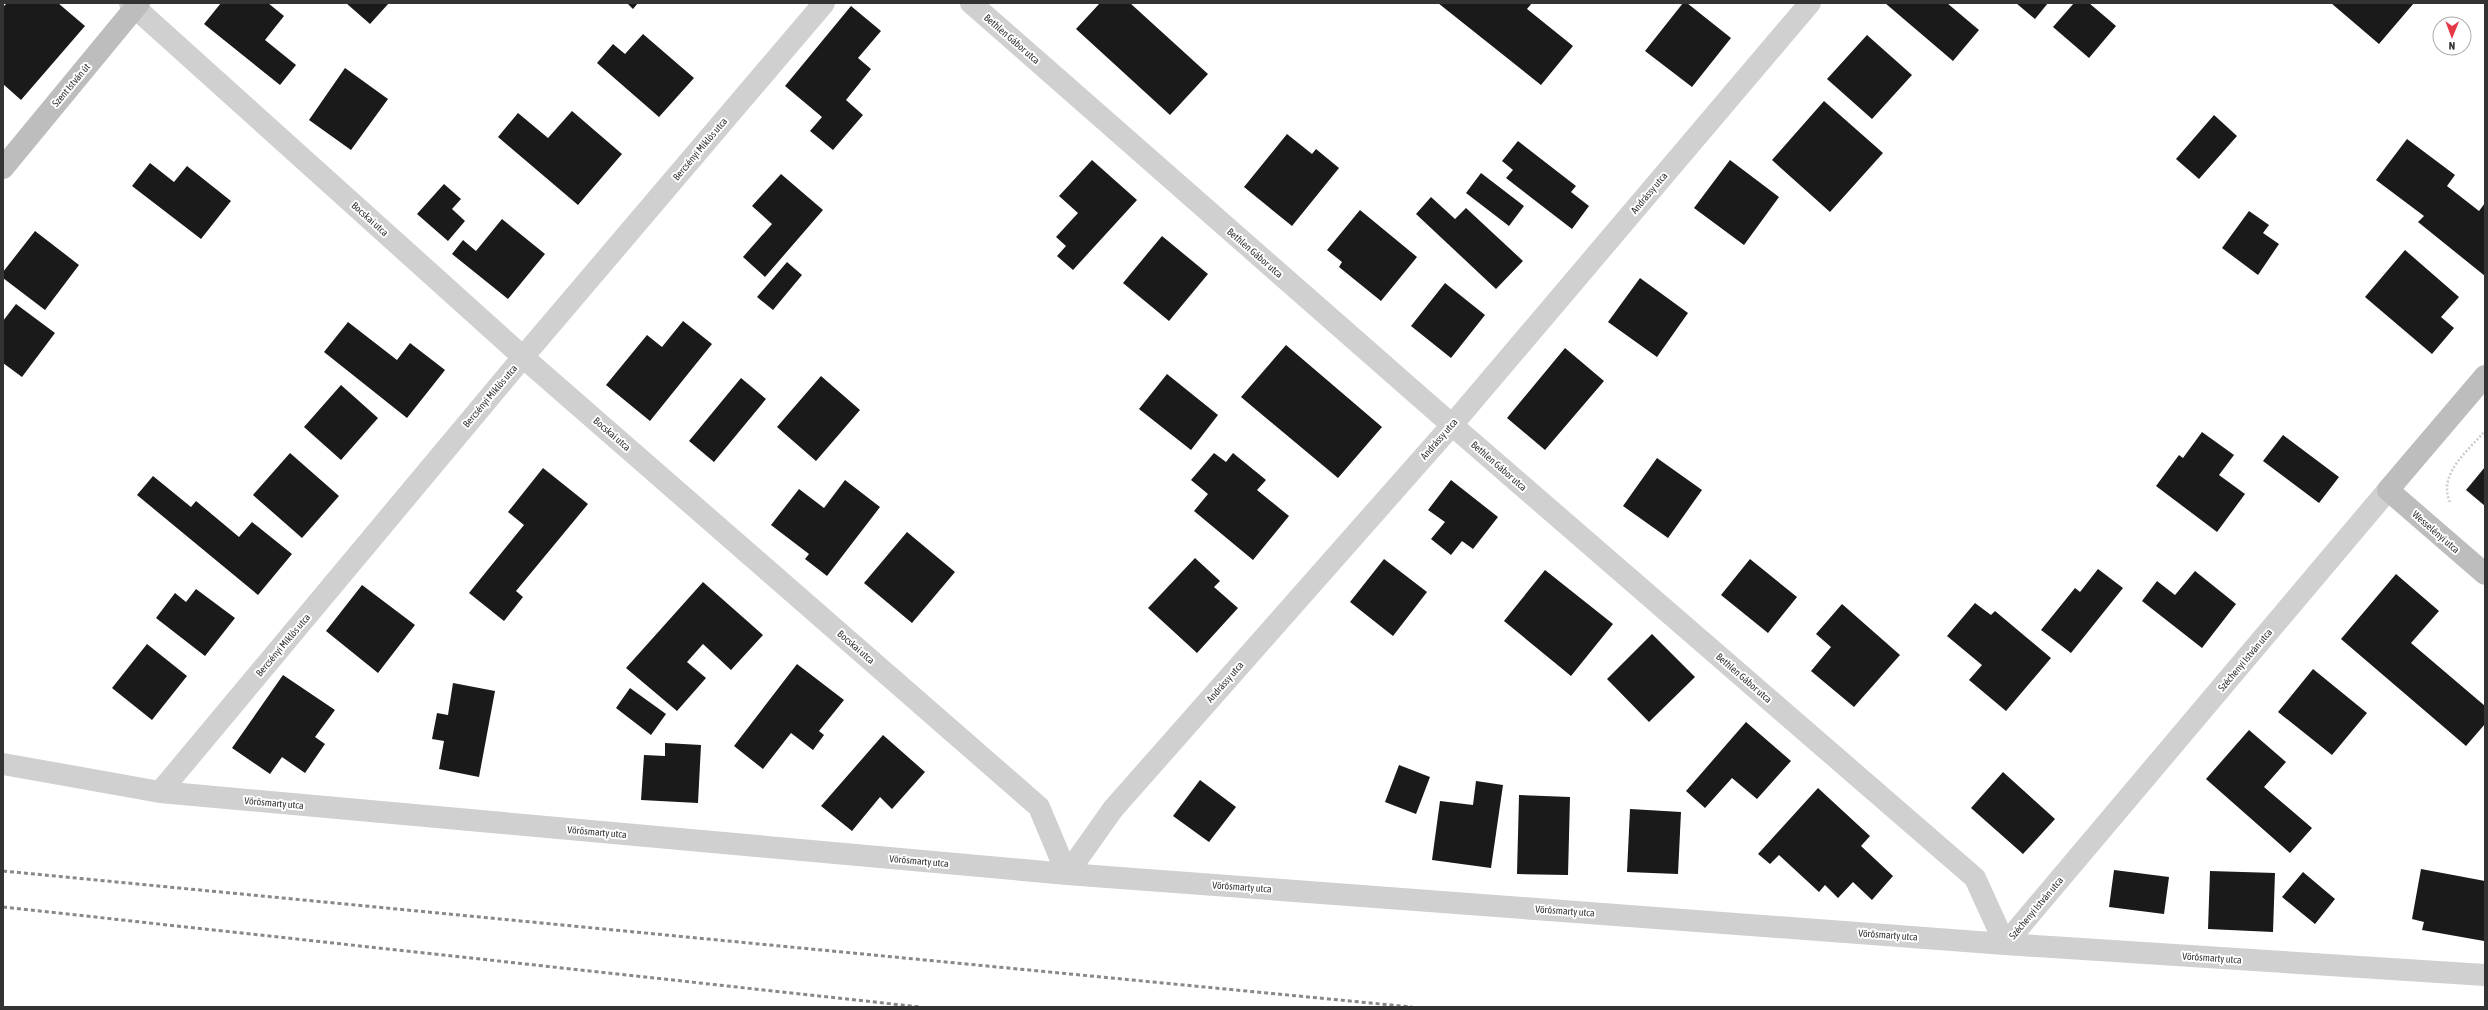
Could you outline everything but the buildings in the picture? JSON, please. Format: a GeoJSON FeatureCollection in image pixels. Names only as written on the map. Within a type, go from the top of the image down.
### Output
{"type":"FeatureCollection","features":[{"type":"Feature","properties":{"kind":"street","name":"Bercsényi Miklós utca"},"geometry":{"type":"LineString","coordinates":[[160,792],[523,357],[824,3]]}},
{"type":"Feature","properties":{"kind":"street","name":"Bethlen Gábor utca"},"geometry":{"type":"LineString","coordinates":[[972,3],[1452,425],[1975,878],[2005,944]]}},
{"type":"Feature","properties":{"kind":"street","name":"Andrássy utca"},"geometry":{"type":"LineString","coordinates":[[1067,874],[1113,809],[1452,425],[1810,3]]}},
{"type":"Feature","properties":{"kind":"street","name":"Bocskai utca"},"geometry":{"type":"LineString","coordinates":[[135,5],[523,357],[1039,807],[1067,874]]}},
{"type":"Feature","properties":{"kind":"street","name":"Szent István út"},"geometry":{"type":"LineString","coordinates":[[3,168],[135,5]]}},
{"type":"Feature","properties":{"kind":"street","name":"Széchenyi István utca"},"geometry":{"type":"LineString","coordinates":[[2005,944],[2485,376]]}},
{"type":"Feature","properties":{"kind":"street","name":"Wesselényi utca"},"geometry":{"type":"LineString","coordinates":[[2388,490],[2485,574]]}},
{"type":"Feature","properties":{"kind":"street","name":"Vörösmarty utca"},"geometry":{"type":"LineString","coordinates":[[3,764],[160,792],[1067,874],[2005,944],[2485,975]]}},
{"type":"Feature","properties":{"kind":"path"},"geometry":{"type":"LineString","coordinates":[[2455,506],[2447,495],[2448,475],[2485,431]]}},
{"type":"Feature","properties":{"kind":"railway"},"geometry":{"type":"LineString","coordinates":[[3,871],[1412,1007]]}},
{"type":"Feature","properties":{"kind":"railway"},"geometry":{"type":"LineString","coordinates":[[3,907],[920,1007]]}}]}
